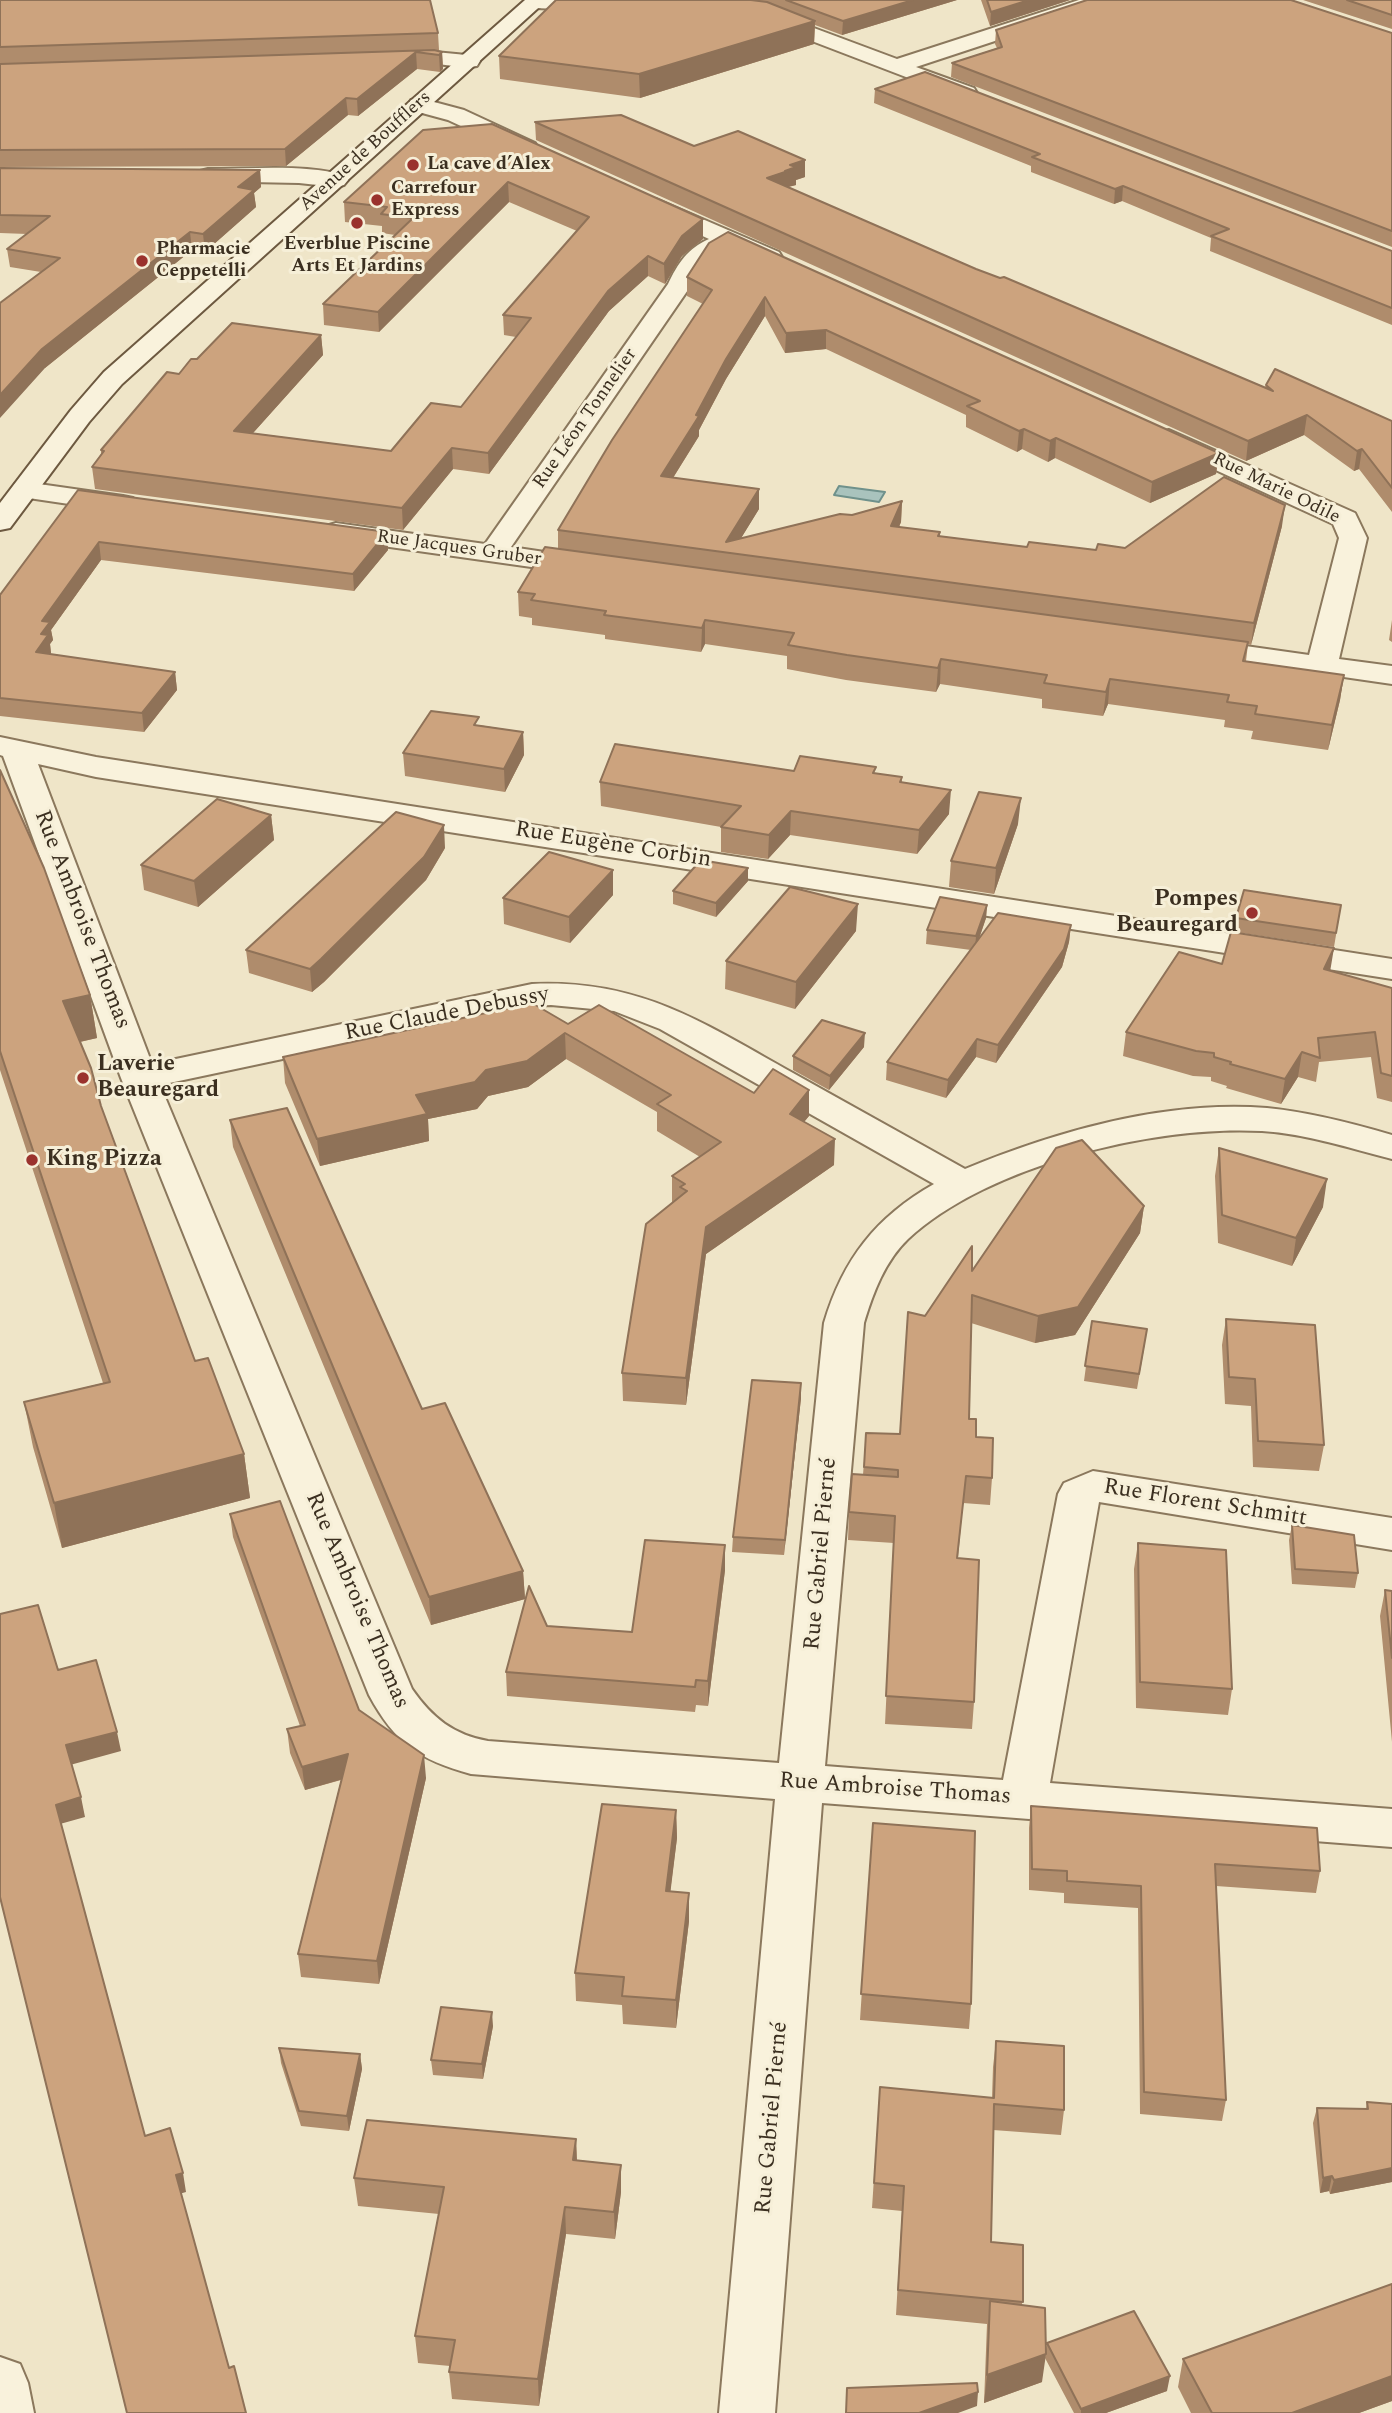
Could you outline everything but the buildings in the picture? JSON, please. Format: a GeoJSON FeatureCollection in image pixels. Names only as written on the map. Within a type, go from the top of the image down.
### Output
{"type":"FeatureCollection","features":[{"type":"Feature","properties":{"kind":"street"},"geometry":{"type":"LineString","coordinates":[[897,66],[1100,0]]}},
{"type":"Feature","properties":{"kind":"street"},"geometry":{"type":"LineString","coordinates":[[536,1],[628,6]]}},
{"type":"Feature","properties":{"kind":"street","name":"Avenue de Boufflers"},"geometry":{"type":"LineString","coordinates":[[0,522],[79,416],[113,378],[536,1]]}},
{"type":"Feature","properties":{"kind":"street"},"geometry":{"type":"LineString","coordinates":[[744,13],[772,18],[988,101]]}},
{"type":"Feature","properties":{"kind":"street"},"geometry":{"type":"LineString","coordinates":[[376,60],[435,58],[470,61]]}},
{"type":"Feature","properties":{"kind":"street"},"geometry":{"type":"LineString","coordinates":[[419,105],[456,116],[543,155]]}},
{"type":"Feature","properties":{"kind":"street"},"geometry":{"type":"LineString","coordinates":[[189,176],[299,176],[335,180]]}},
{"type":"Feature","properties":{"kind":"street"},"geometry":{"type":"LineString","coordinates":[[631,194],[797,269]]}},
{"type":"Feature","properties":{"kind":"street","name":"Rue Léon Tonnelier"},"geometry":{"type":"LineString","coordinates":[[493,553],[680,284],[687,267],[699,253],[729,239]]}},
{"type":"Feature","properties":{"kind":"street","name":"Rue Léon Tonnelier"},"geometry":{"type":"LineString","coordinates":[[680,284],[704,270],[756,251]]}},
{"type":"Feature","properties":{"kind":"street","name":"Rue Marie Odile"},"geometry":{"type":"LineString","coordinates":[[1146,428],[1345,519],[1353,538],[1322,665]]}},
{"type":"Feature","properties":{"kind":"street"},"geometry":{"type":"LineString","coordinates":[[25,490],[153,508]]}},
{"type":"Feature","properties":{"kind":"street","name":"Rue Jacques Gruber"},"geometry":{"type":"LineString","coordinates":[[303,528],[617,570]]}},
{"type":"Feature","properties":{"kind":"street"},"geometry":{"type":"LineString","coordinates":[[1170,645],[1392,675]]}},
{"type":"Feature","properties":{"kind":"street","name":"Rue Eugène Corbin"},"geometry":{"type":"LineString","coordinates":[[8,747],[96,767],[1392,969]]}},
{"type":"Feature","properties":{"kind":"street","name":"Rue Ambroise Thomas"},"geometry":{"type":"LineString","coordinates":[[8,747],[139,1078],[393,1695],[413,1725],[437,1746],[463,1756],[1392,1828]]}},
{"type":"Feature","properties":{"kind":"street","name":"Rue Claude Debussy"},"geometry":{"type":"LineString","coordinates":[[139,1078],[532,995],[590,995],[646,1007],[964,1185]]}},
{"type":"Feature","properties":{"kind":"street","name":"Rue Gabriel Pierné"},"geometry":{"type":"LineString","coordinates":[[747,2413],[800,1784],[844,1323],[849,1302],[869,1264],[896,1229],[930,1204],[964,1185],[1052,1150],[1106,1135],[1184,1122],[1247,1119],[1281,1121],[1341,1132],[1392,1147]]}},
{"type":"Feature","properties":{"kind":"street","name":"Rue Florent Schmitt"},"geometry":{"type":"LineString","coordinates":[[1023,1800],[1079,1494],[1085,1489],[1093,1486],[1392,1534]]}},
{"type":"Feature","properties":{"kind":"street"},"geometry":{"type":"LineString","coordinates":[[0,2383],[6,2413]]}},
{"type":"Feature","properties":{"kind":"water"},"geometry":{"type":"Polygon","coordinates":[[[839,486],[885,492],[879,502],[834,495],[839,486]]]}},
{"type":"Feature","properties":{"kind":"place","name":"La cave d’Alex"},"geometry":{"type":"Point","coordinates":[413,165]}},
{"type":"Feature","properties":{"kind":"place","name":"Carrefour Express"},"geometry":{"type":"Point","coordinates":[377,200]}},
{"type":"Feature","properties":{"kind":"place","name":"Everblue Piscine Arts Et Jardins"},"geometry":{"type":"Point","coordinates":[357,223]}},
{"type":"Feature","properties":{"kind":"place","name":"Pharmacie Ceppetelli"},"geometry":{"type":"Point","coordinates":[142,261]}},
{"type":"Feature","properties":{"kind":"place","name":"Pompes Beauregard"},"geometry":{"type":"Point","coordinates":[1252,913]}},
{"type":"Feature","properties":{"kind":"place","name":"Laverie Beauregard"},"geometry":{"type":"Point","coordinates":[83,1078]}},
{"type":"Feature","properties":{"kind":"place","name":"King Pizza"},"geometry":{"type":"Point","coordinates":[32,1160]}}]}
